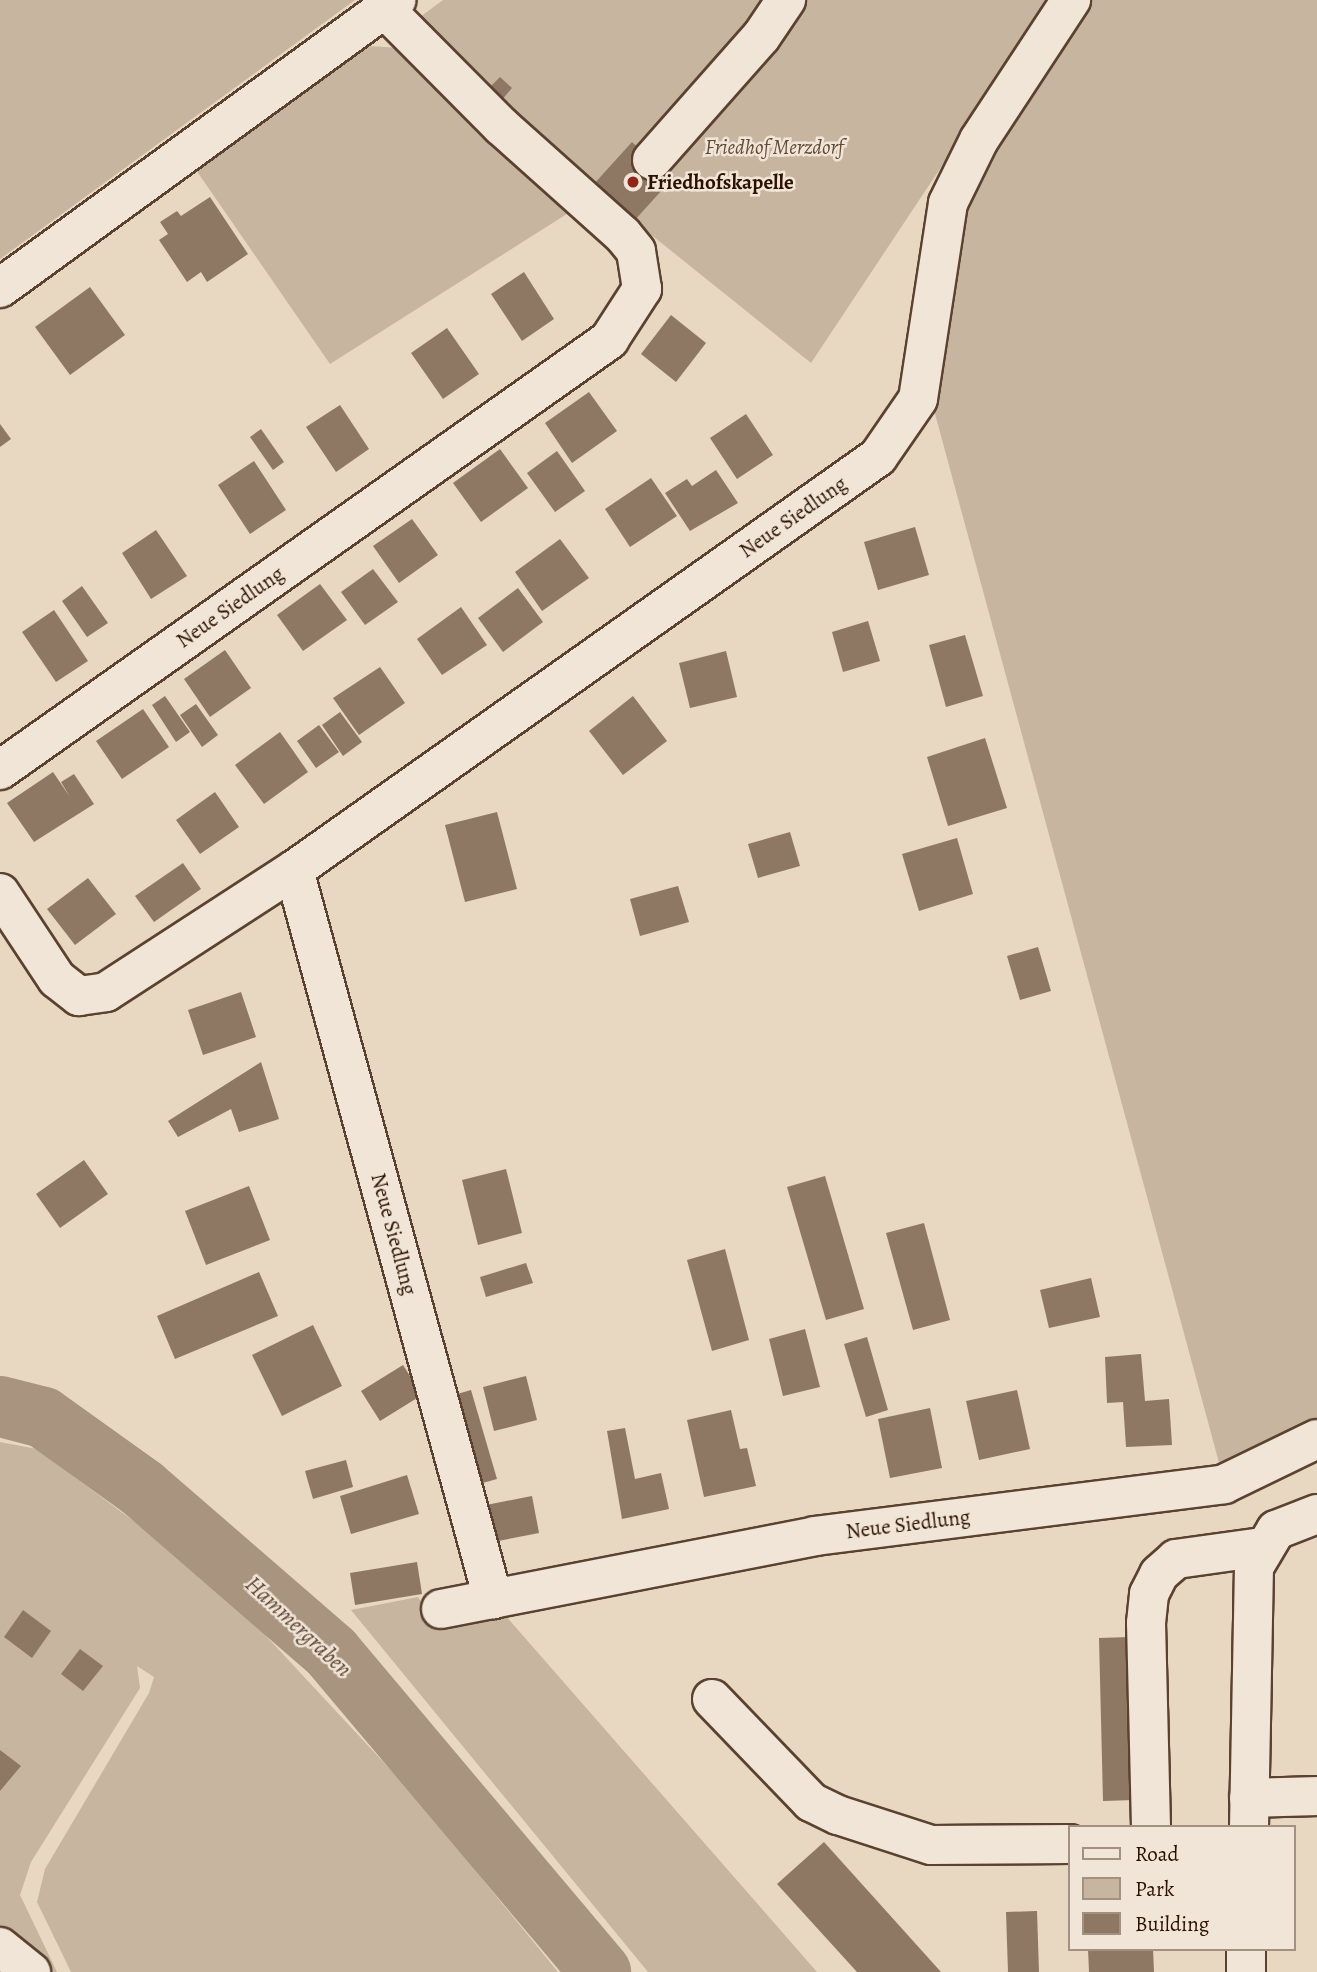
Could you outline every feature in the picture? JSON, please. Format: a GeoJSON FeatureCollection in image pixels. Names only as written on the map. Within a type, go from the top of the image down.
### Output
{"type":"FeatureCollection","features":[{"type":"Feature","properties":{"kind":"street"},"geometry":{"type":"LineString","coordinates":[[652,160],[761,37],[786,0]]}},
{"type":"Feature","properties":{"kind":"street","name":"Neue Siedlung"},"geometry":{"type":"LineString","coordinates":[[0,893],[57,979],[79,996],[106,992],[293,870],[878,457],[918,400],[948,203],[979,140],[1071,0]]}},
{"type":"Feature","properties":{"kind":"street","name":"Neue Siedlung"},"geometry":{"type":"LineString","coordinates":[[0,288],[391,5],[501,126],[623,234],[636,251],[642,289],[609,340],[0,770]]}},
{"type":"Feature","properties":{"kind":"street","name":"Neue Siedlung"},"geometry":{"type":"LineString","coordinates":[[293,870],[493,1598]]}},
{"type":"Feature","properties":{"kind":"street","name":"Neue Siedlung"},"geometry":{"type":"LineString","coordinates":[[441,1609],[815,1536],[1224,1484],[1317,1439]]}},
{"type":"Feature","properties":{"kind":"street"},"geometry":{"type":"LineString","coordinates":[[1317,1514],[1276,1530],[1263,1547],[1254,1567],[1249,1812],[1317,1796]]}},
{"type":"Feature","properties":{"kind":"street"},"geometry":{"type":"LineString","coordinates":[[1151,1825],[1146,1623],[1149,1594],[1158,1574],[1177,1559],[1263,1547]]}},
{"type":"Feature","properties":{"kind":"street"},"geometry":{"type":"LineString","coordinates":[[712,1699],[811,1802],[838,1815],[932,1845],[1068,1844]]}},
{"type":"Feature","properties":{"kind":"street"},"geometry":{"type":"LineString","coordinates":[[0,1947],[31,1972]]}},
{"type":"Feature","properties":{"kind":"street"},"geometry":{"type":"LineString","coordinates":[[1246,1951],[1246,1972]]}},
{"type":"Feature","properties":{"kind":"green space"},"geometry":{"type":"Polygon","coordinates":[[[0,0],[355,0],[0,259],[0,0]]]}},
{"type":"Feature","properties":{"kind":"green space","name":"Friedhof Merzdorf"},"geometry":{"type":"Polygon","coordinates":[[[443,0],[1052,0],[811,363],[634,221],[416,20],[443,0]]]}},
{"type":"Feature","properties":{"kind":"green space"},"geometry":{"type":"Polygon","coordinates":[[[1089,0],[1317,0],[1317,1419],[1221,1470],[934,410],[946,281],[963,212],[993,150],[1089,0]]]}},
{"type":"Feature","properties":{"kind":"green space"},"geometry":{"type":"Polygon","coordinates":[[[367,46],[402,48],[570,212],[330,364],[196,170],[367,46]]]}},
{"type":"Feature","properties":{"kind":"green space"},"geometry":{"type":"Polygon","coordinates":[[[0,1442],[37,1449],[151,1534],[240,1608],[414,1795],[558,1972],[71,1972],[37,1902],[45,1869],[149,1693],[154,1677],[137,1666],[140,1688],[31,1862],[20,1895],[57,1972],[0,1972],[0,1442]]]}},
{"type":"Feature","properties":{"kind":"green space"},"geometry":{"type":"Polygon","coordinates":[[[418,1597],[433,1620],[498,1607],[817,1972],[648,1972],[351,1610],[418,1597]]]}},
{"type":"Feature","properties":{"kind":"building"},"geometry":{"type":"Polygon","coordinates":[[[500,77],[512,88],[501,101],[488,89],[500,77]]]}},
{"type":"Feature","properties":{"kind":"building","name":"Friedhofskapelle"},"geometry":{"type":"Polygon","coordinates":[[[632,142],[672,179],[634,221],[593,185],[632,142]]]}},
{"type":"Feature","properties":{"kind":"building"},"geometry":{"type":"Polygon","coordinates":[[[210,197],[248,254],[207,282],[201,272],[187,282],[159,240],[168,234],[160,222],[177,211],[181,216],[210,197]]]}},
{"type":"Feature","properties":{"kind":"building"},"geometry":{"type":"Polygon","coordinates":[[[524,272],[554,319],[522,341],[491,294],[524,272]]]}},
{"type":"Feature","properties":{"kind":"building"},"geometry":{"type":"Polygon","coordinates":[[[90,287],[125,335],[70,375],[35,327],[90,287]]]}},
{"type":"Feature","properties":{"kind":"building"},"geometry":{"type":"Polygon","coordinates":[[[671,315],[706,343],[676,382],[641,354],[671,315]]]}},
{"type":"Feature","properties":{"kind":"building"},"geometry":{"type":"Polygon","coordinates":[[[447,328],[479,374],[443,399],[411,353],[447,328]]]}},
{"type":"Feature","properties":{"kind":"building"},"geometry":{"type":"Polygon","coordinates":[[[589,392],[617,431],[572,463],[545,423],[589,392]]]}},
{"type":"Feature","properties":{"kind":"building"},"geometry":{"type":"Polygon","coordinates":[[[340,405],[369,449],[336,472],[306,427],[340,405]]]}},
{"type":"Feature","properties":{"kind":"building"},"geometry":{"type":"Polygon","coordinates":[[[746,414],[773,455],[737,479],[710,438],[746,414]]]}},
{"type":"Feature","properties":{"kind":"building"},"geometry":{"type":"Polygon","coordinates":[[[0,424],[11,439],[0,447],[0,424]]]}},
{"type":"Feature","properties":{"kind":"building"},"geometry":{"type":"Polygon","coordinates":[[[261,429],[284,462],[273,470],[250,437],[261,429]]]}},
{"type":"Feature","properties":{"kind":"building"},"geometry":{"type":"Polygon","coordinates":[[[500,449],[528,488],[481,522],[453,483],[500,449]]]}},
{"type":"Feature","properties":{"kind":"building"},"geometry":{"type":"Polygon","coordinates":[[[557,451],[585,491],[555,512],[527,473],[557,451]]]}},
{"type":"Feature","properties":{"kind":"building"},"geometry":{"type":"Polygon","coordinates":[[[254,461],[286,510],[250,534],[218,485],[254,461]]]}},
{"type":"Feature","properties":{"kind":"building"},"geometry":{"type":"Polygon","coordinates":[[[716,470],[738,503],[690,531],[665,493],[687,479],[692,486],[716,470]]]}},
{"type":"Feature","properties":{"kind":"building"},"geometry":{"type":"Polygon","coordinates":[[[651,478],[677,516],[630,547],[605,509],[651,478]]]}},
{"type":"Feature","properties":{"kind":"building"},"geometry":{"type":"Polygon","coordinates":[[[412,519],[438,555],[399,583],[373,546],[412,519]]]}},
{"type":"Feature","properties":{"kind":"building"},"geometry":{"type":"Polygon","coordinates":[[[915,527],[929,575],[878,590],[864,542],[915,527]]]}},
{"type":"Feature","properties":{"kind":"building"},"geometry":{"type":"Polygon","coordinates":[[[156,530],[187,576],[151,599],[122,553],[156,530]]]}},
{"type":"Feature","properties":{"kind":"building"},"geometry":{"type":"Polygon","coordinates":[[[560,539],[589,578],[542,611],[515,572],[560,539]]]}},
{"type":"Feature","properties":{"kind":"building"},"geometry":{"type":"Polygon","coordinates":[[[373,569],[398,602],[365,625],[341,592],[373,569]]]}},
{"type":"Feature","properties":{"kind":"building"},"geometry":{"type":"Polygon","coordinates":[[[320,584],[347,620],[303,651],[277,615],[320,584]]]}},
{"type":"Feature","properties":{"kind":"building"},"geometry":{"type":"Polygon","coordinates":[[[82,586],[108,623],[87,637],[62,601],[82,586]]]}},
{"type":"Feature","properties":{"kind":"building"},"geometry":{"type":"Polygon","coordinates":[[[518,588],[543,622],[503,652],[478,618],[518,588]]]}},
{"type":"Feature","properties":{"kind":"building"},"geometry":{"type":"Polygon","coordinates":[[[461,607],[487,645],[442,675],[417,639],[461,607]]]}},
{"type":"Feature","properties":{"kind":"building"},"geometry":{"type":"Polygon","coordinates":[[[54,610],[88,661],[56,682],[22,632],[54,610]]]}},
{"type":"Feature","properties":{"kind":"building"},"geometry":{"type":"Polygon","coordinates":[[[868,621],[880,661],[843,672],[832,632],[868,621]]]}},
{"type":"Feature","properties":{"kind":"building"},"geometry":{"type":"Polygon","coordinates":[[[965,635],[983,696],[946,707],[929,645],[965,635]]]}},
{"type":"Feature","properties":{"kind":"building"},"geometry":{"type":"Polygon","coordinates":[[[225,650],[251,688],[210,717],[184,679],[225,650]]]}},
{"type":"Feature","properties":{"kind":"building"},"geometry":{"type":"Polygon","coordinates":[[[726,651],[737,697],[690,708],[679,663],[726,651]]]}},
{"type":"Feature","properties":{"kind":"building"},"geometry":{"type":"Polygon","coordinates":[[[380,667],[405,703],[359,735],[333,698],[380,667]]]}},
{"type":"Feature","properties":{"kind":"building"},"geometry":{"type":"Polygon","coordinates":[[[165,696],[190,732],[176,742],[152,705],[165,696]]]}},
{"type":"Feature","properties":{"kind":"building"},"geometry":{"type":"Polygon","coordinates":[[[633,696],[667,741],[623,775],[589,731],[633,696]]]}},
{"type":"Feature","properties":{"kind":"building"},"geometry":{"type":"Polygon","coordinates":[[[196,704],[218,735],[202,747],[180,715],[196,704]]]}},
{"type":"Feature","properties":{"kind":"building"},"geometry":{"type":"Polygon","coordinates":[[[143,709],[169,747],[122,779],[96,741],[143,709]]]}},
{"type":"Feature","properties":{"kind":"building"},"geometry":{"type":"Polygon","coordinates":[[[340,712],[362,742],[343,756],[322,725],[340,712]]]}},
{"type":"Feature","properties":{"kind":"building"},"geometry":{"type":"Polygon","coordinates":[[[319,725],[339,752],[316,768],[297,741],[319,725]]]}},
{"type":"Feature","properties":{"kind":"building"},"geometry":{"type":"Polygon","coordinates":[[[280,732],[308,772],[264,804],[235,765],[280,732]]]}},
{"type":"Feature","properties":{"kind":"building"},"geometry":{"type":"Polygon","coordinates":[[[985,738],[1007,808],[948,826],[927,757],[985,738]]]}},
{"type":"Feature","properties":{"kind":"building"},"geometry":{"type":"Polygon","coordinates":[[[53,772],[70,797],[61,782],[74,774],[94,804],[34,842],[7,803],[53,772]]]}},
{"type":"Feature","properties":{"kind":"building"},"geometry":{"type":"Polygon","coordinates":[[[215,792],[239,827],[200,854],[176,820],[215,792]]]}},
{"type":"Feature","properties":{"kind":"building"},"geometry":{"type":"Polygon","coordinates":[[[497,812],[517,889],[465,902],[445,825],[497,812]]]}},
{"type":"Feature","properties":{"kind":"building"},"geometry":{"type":"Polygon","coordinates":[[[790,832],[800,866],[758,878],[748,844],[790,832]]]}},
{"type":"Feature","properties":{"kind":"building"},"geometry":{"type":"Polygon","coordinates":[[[957,838],[973,894],[919,911],[902,854],[957,838]]]}},
{"type":"Feature","properties":{"kind":"building"},"geometry":{"type":"Polygon","coordinates":[[[183,863],[201,889],[154,922],[135,896],[183,863]]]}},
{"type":"Feature","properties":{"kind":"building"},"geometry":{"type":"Polygon","coordinates":[[[88,878],[116,914],[75,945],[47,909],[88,878]]]}},
{"type":"Feature","properties":{"kind":"building"},"geometry":{"type":"Polygon","coordinates":[[[678,886],[689,922],[640,936],[630,899],[678,886]]]}},
{"type":"Feature","properties":{"kind":"building"},"geometry":{"type":"Polygon","coordinates":[[[1038,947],[1051,991],[1020,1000],[1007,956],[1038,947]]]}},
{"type":"Feature","properties":{"kind":"building"},"geometry":{"type":"Polygon","coordinates":[[[241,992],[256,1037],[203,1055],[188,1010],[241,992]]]}},
{"type":"Feature","properties":{"kind":"building"},"geometry":{"type":"Polygon","coordinates":[[[261,1062],[279,1119],[239,1132],[231,1109],[178,1137],[168,1121],[261,1062]]]}},
{"type":"Feature","properties":{"kind":"building"},"geometry":{"type":"Polygon","coordinates":[[[84,1160],[108,1194],[60,1228],[36,1194],[84,1160]]]}},
{"type":"Feature","properties":{"kind":"building"},"geometry":{"type":"Polygon","coordinates":[[[506,1169],[522,1233],[478,1245],[462,1180],[506,1169]]]}},
{"type":"Feature","properties":{"kind":"building"},"geometry":{"type":"Polygon","coordinates":[[[825,1176],[864,1309],[826,1320],[787,1187],[825,1176]]]}},
{"type":"Feature","properties":{"kind":"building"},"geometry":{"type":"Polygon","coordinates":[[[249,1186],[270,1240],[206,1265],[185,1211],[249,1186]]]}},
{"type":"Feature","properties":{"kind":"building"},"geometry":{"type":"Polygon","coordinates":[[[924,1223],[950,1320],[913,1330],[886,1233],[924,1223]]]}},
{"type":"Feature","properties":{"kind":"building"},"geometry":{"type":"Polygon","coordinates":[[[725,1249],[749,1340],[712,1351],[687,1260],[725,1249]]]}},
{"type":"Feature","properties":{"kind":"building"},"geometry":{"type":"Polygon","coordinates":[[[526,1263],[533,1283],[486,1297],[480,1277],[526,1263]]]}},
{"type":"Feature","properties":{"kind":"building"},"geometry":{"type":"Polygon","coordinates":[[[259,1272],[278,1316],[175,1359],[157,1316],[259,1272]]]}},
{"type":"Feature","properties":{"kind":"building"},"geometry":{"type":"Polygon","coordinates":[[[1091,1278],[1100,1317],[1049,1328],[1040,1290],[1091,1278]]]}},
{"type":"Feature","properties":{"kind":"building"},"geometry":{"type":"Polygon","coordinates":[[[313,1325],[342,1386],[282,1416],[252,1355],[313,1325]]]}},
{"type":"Feature","properties":{"kind":"building"},"geometry":{"type":"Polygon","coordinates":[[[805,1329],[820,1387],[783,1396],[769,1339],[805,1329]]]}},
{"type":"Feature","properties":{"kind":"building"},"geometry":{"type":"Polygon","coordinates":[[[867,1337],[888,1410],[866,1417],[844,1344],[867,1337]]]}},
{"type":"Feature","properties":{"kind":"building"},"geometry":{"type":"Polygon","coordinates":[[[1141,1354],[1145,1401],[1169,1399],[1172,1445],[1126,1447],[1123,1402],[1107,1403],[1105,1357],[1141,1354]]]}},
{"type":"Feature","properties":{"kind":"building"},"geometry":{"type":"Polygon","coordinates":[[[403,1365],[422,1395],[380,1421],[361,1391],[403,1365]]]}},
{"type":"Feature","properties":{"kind":"building"},"geometry":{"type":"Polygon","coordinates":[[[526,1376],[537,1420],[494,1431],[483,1387],[526,1376]]]}},
{"type":"Feature","properties":{"kind":"building"},"geometry":{"type":"Polygon","coordinates":[[[471,1390],[497,1479],[472,1486],[447,1397],[471,1390]]]}},
{"type":"Feature","properties":{"kind":"building"},"geometry":{"type":"Polygon","coordinates":[[[1017,1390],[1030,1449],[979,1460],[966,1401],[1017,1390]]]}},
{"type":"Feature","properties":{"kind":"building"},"geometry":{"type":"Polygon","coordinates":[[[930,1408],[942,1468],[890,1478],[878,1419],[930,1408]]]}},
{"type":"Feature","properties":{"kind":"building"},"geometry":{"type":"Polygon","coordinates":[[[731,1410],[740,1449],[747,1448],[756,1486],[704,1497],[687,1420],[731,1410]]]}},
{"type":"Feature","properties":{"kind":"building"},"geometry":{"type":"Polygon","coordinates":[[[625,1428],[635,1479],[661,1473],[669,1509],[622,1519],[607,1431],[625,1428]]]}},
{"type":"Feature","properties":{"kind":"building"},"geometry":{"type":"Polygon","coordinates":[[[346,1460],[353,1487],[313,1499],[305,1471],[346,1460]]]}},
{"type":"Feature","properties":{"kind":"building"},"geometry":{"type":"Polygon","coordinates":[[[407,1475],[419,1514],[351,1534],[340,1496],[407,1475]]]}},
{"type":"Feature","properties":{"kind":"building"},"geometry":{"type":"Polygon","coordinates":[[[532,1496],[539,1533],[493,1542],[486,1505],[532,1496]]]}},
{"type":"Feature","properties":{"kind":"building"},"geometry":{"type":"Polygon","coordinates":[[[417,1562],[422,1594],[355,1605],[350,1573],[417,1562]]]}},
{"type":"Feature","properties":{"kind":"building"},"geometry":{"type":"Polygon","coordinates":[[[23,1610],[51,1631],[32,1658],[4,1637],[23,1610]]]}},
{"type":"Feature","properties":{"kind":"building"},"geometry":{"type":"Polygon","coordinates":[[[1130,1637],[1134,1800],[1103,1801],[1099,1638],[1130,1637]]]}},
{"type":"Feature","properties":{"kind":"building"},"geometry":{"type":"Polygon","coordinates":[[[80,1649],[103,1666],[83,1691],[61,1674],[80,1649]]]}},
{"type":"Feature","properties":{"kind":"building"},"geometry":{"type":"Polygon","coordinates":[[[0,1750],[21,1766],[0,1791],[0,1750]]]}},
{"type":"Feature","properties":{"kind":"building"},"geometry":{"type":"Polygon","coordinates":[[[824,1842],[941,1972],[857,1972],[777,1884],[824,1842]]]}},
{"type":"Feature","properties":{"kind":"building"},"geometry":{"type":"Polygon","coordinates":[[[1037,1911],[1039,1972],[1008,1972],[1006,1912],[1037,1911]]]}},
{"type":"Feature","properties":{"kind":"building"},"geometry":{"type":"Polygon","coordinates":[[[1088,1951],[1153,1951],[1154,1972],[1089,1972],[1088,1951]]]}},
{"type":"Feature","properties":{"kind":"waterway","name":"Hammergraben"},"geometry":{"type":"LineString","coordinates":[[0,1406],[43,1417],[142,1488],[331,1652],[600,1972]]}},
{"type":"Feature","properties":{"kind":"place","name":"Friedhofskapelle"},"geometry":{"type":"Point","coordinates":[633,182]}}]}
